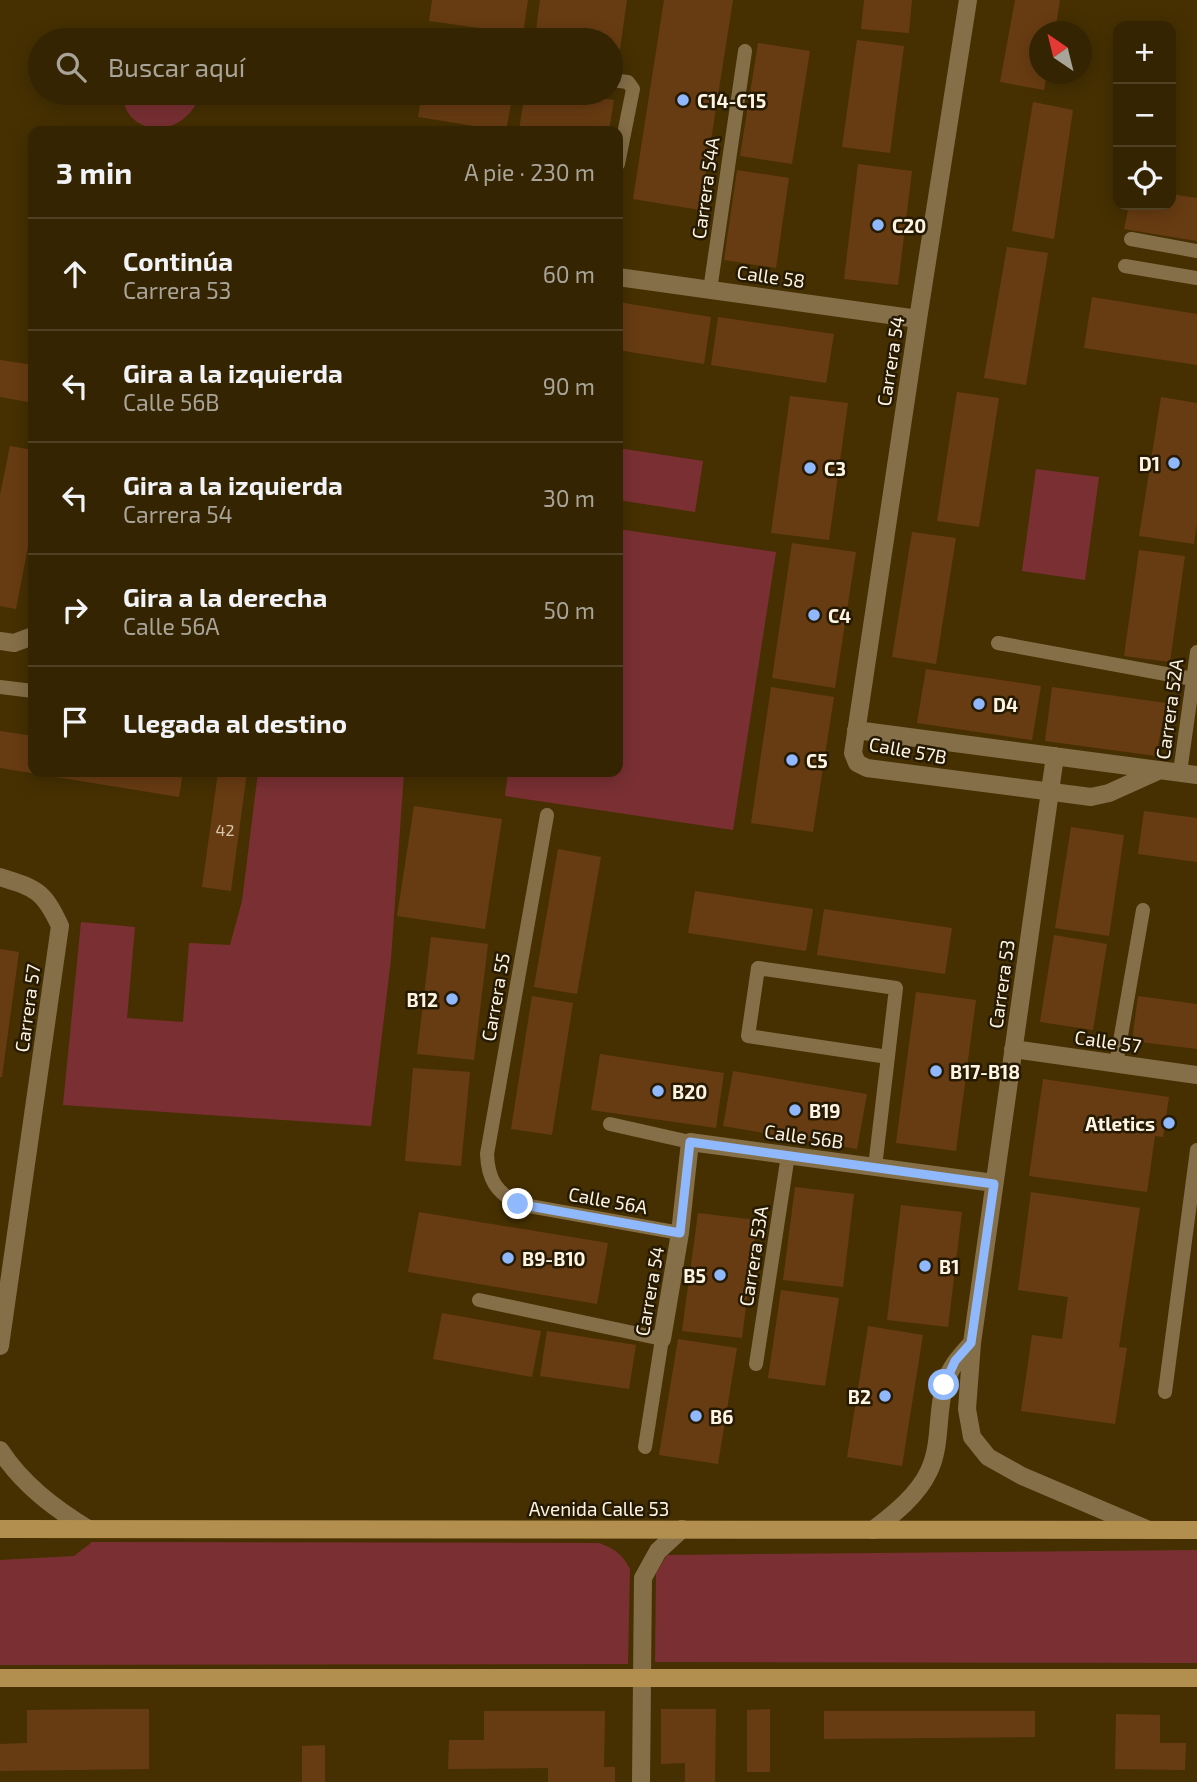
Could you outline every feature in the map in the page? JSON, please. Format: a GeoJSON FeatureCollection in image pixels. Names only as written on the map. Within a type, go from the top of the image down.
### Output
{"type":"FeatureCollection","features":[{"type":"Feature","properties":{"kind":"main road","name":"Avenida Calle 53"},"geometry":{"type":"LineString","coordinates":[[0,1529],[1197,1530]]}},
{"type":"Feature","properties":{"kind":"main road"},"geometry":{"type":"LineString","coordinates":[[0,1678],[1197,1678]]}},
{"type":"Feature","properties":{"kind":"street","name":"Carrera 54"},"geometry":{"type":"LineString","coordinates":[[856,730],[968,0]]}},
{"type":"Feature","properties":{"kind":"street","name":"Calle 58"},"geometry":{"type":"LineString","coordinates":[[623,278],[918,319]]}},
{"type":"Feature","properties":{"kind":"street"},"geometry":{"type":"LineString","coordinates":[[0,641],[14,643],[28,638]]}},
{"type":"Feature","properties":{"kind":"street","name":"Calle 57B"},"geometry":{"type":"LineString","coordinates":[[1160,769],[1110,793],[1091,797],[867,768],[857,763],[853,753],[856,730],[1160,769],[1188,774]]}},
{"type":"Feature","properties":{"kind":"street","name":"Carrera 53"},"geometry":{"type":"LineString","coordinates":[[1055,756],[971,1343],[967,1409],[972,1437],[988,1457],[1022,1476],[1149,1530]]}},
{"type":"Feature","properties":{"kind":"street","name":"Carrera 57"},"geometry":{"type":"LineString","coordinates":[[0,877],[33,887],[51,906],[60,926],[9,1227],[0,1346]]}},
{"type":"Feature","properties":{"kind":"street","name":"Calle 57"},"geometry":{"type":"LineString","coordinates":[[1013,1049],[1197,1075]]}},
{"type":"Feature","properties":{"kind":"street","name":"Carrera 54"},"geometry":{"type":"LineString","coordinates":[[662,1339],[680,1233],[690,1142]]}},
{"type":"Feature","properties":{"kind":"street","name":"Calle 56B"},"geometry":{"type":"LineString","coordinates":[[690,1142],[994,1184]]}},
{"type":"Feature","properties":{"kind":"street","name":"Carrera 53"},"geometry":{"type":"LineString","coordinates":[[873,1530],[922,1484],[930,1469],[944,1385],[955,1361],[971,1343]]}},
{"type":"Feature","properties":{"kind":"street"},"geometry":{"type":"LineString","coordinates":[[0,1450],[38,1493],[59,1511],[88,1529]]}},
{"type":"Feature","properties":{"kind":"street"},"geometry":{"type":"LineString","coordinates":[[641,1782],[643,1578],[658,1551],[682,1530]]}},
{"type":"Feature","properties":{"kind":"lane","name":"Carrera 54A"},"geometry":{"type":"LineString","coordinates":[[710,290],[745,51]]}},
{"type":"Feature","properties":{"kind":"lane"},"geometry":{"type":"LineString","coordinates":[[623,81],[628,82],[633,89],[623,139]]}},
{"type":"Feature","properties":{"kind":"lane"},"geometry":{"type":"LineString","coordinates":[[1131,239],[1197,251]]}},
{"type":"Feature","properties":{"kind":"lane"},"geometry":{"type":"LineString","coordinates":[[1125,266],[1197,278]]}},
{"type":"Feature","properties":{"kind":"lane"},"geometry":{"type":"LineString","coordinates":[[998,643],[1193,679]]}},
{"type":"Feature","properties":{"kind":"lane","name":"Carrera 52A"},"geometry":{"type":"LineString","coordinates":[[1188,774],[1197,652]]}},
{"type":"Feature","properties":{"kind":"lane"},"geometry":{"type":"LineString","coordinates":[[0,687],[28,690]]}},
{"type":"Feature","properties":{"kind":"lane","name":"Carrera 55"},"geometry":{"type":"LineString","coordinates":[[494,1185],[488,1170],[487,1154],[547,815]]}},
{"type":"Feature","properties":{"kind":"lane"},"geometry":{"type":"LineString","coordinates":[[1116,1064],[1143,910]]}},
{"type":"Feature","properties":{"kind":"lane"},"geometry":{"type":"LineString","coordinates":[[875,1167],[888,1057],[896,988],[758,968],[748,1036],[888,1057]]}},
{"type":"Feature","properties":{"kind":"lane","name":"Calle 56B"},"geometry":{"type":"LineString","coordinates":[[610,1124],[690,1142]]}},
{"type":"Feature","properties":{"kind":"lane"},"geometry":{"type":"LineString","coordinates":[[1165,1392],[1197,1150]]}},
{"type":"Feature","properties":{"kind":"lane","name":"Carrera 53A"},"geometry":{"type":"LineString","coordinates":[[756,1364],[788,1155]]}},
{"type":"Feature","properties":{"kind":"lane","name":"Calle 56A"},"geometry":{"type":"LineString","coordinates":[[494,1185],[504,1196],[518,1204],[680,1233]]}},
{"type":"Feature","properties":{"kind":"lane"},"geometry":{"type":"LineString","coordinates":[[479,1300],[662,1339]]}},
{"type":"Feature","properties":{"kind":"lane","name":"Carrera 54"},"geometry":{"type":"LineString","coordinates":[[645,1447],[662,1339]]}},
{"type":"Feature","properties":{"kind":"shaded area"},"geometry":{"type":"Polygon","coordinates":[[[125,105],[195,105],[182,120],[170,126],[144,126],[133,119],[125,105]]]}},
{"type":"Feature","properties":{"kind":"shaded area"},"geometry":{"type":"Polygon","coordinates":[[[623,449],[703,461],[695,512],[623,501],[623,449]]]}},
{"type":"Feature","properties":{"kind":"shaded area"},"geometry":{"type":"Polygon","coordinates":[[[1036,469],[1099,477],[1085,580],[1022,571],[1036,469]]]}},
{"type":"Feature","properties":{"kind":"shaded area"},"geometry":{"type":"Polygon","coordinates":[[[623,530],[776,552],[733,830],[505,796],[507,777],[623,777],[623,530]]]}},
{"type":"Feature","properties":{"kind":"shaded area"},"geometry":{"type":"Polygon","coordinates":[[[257,777],[404,777],[391,959],[371,1126],[63,1105],[81,922],[135,927],[127,1018],[183,1022],[189,943],[230,945],[242,901],[257,777]]]}},
{"type":"Feature","properties":{"kind":"shaded area"},"geometry":{"type":"Polygon","coordinates":[[[92,1542],[599,1543],[618,1553],[630,1569],[628,1664],[0,1665],[0,1560],[74,1556],[92,1542]]]}},
{"type":"Feature","properties":{"kind":"shaded area"},"geometry":{"type":"Polygon","coordinates":[[[1197,1550],[1197,1663],[655,1662],[656,1573],[667,1555],[1197,1550]]]}},
{"type":"Feature","properties":{"kind":"building"},"geometry":{"type":"Polygon","coordinates":[[[432,0],[528,0],[524,28],[480,28],[429,21],[432,0]]]}},
{"type":"Feature","properties":{"kind":"building"},"geometry":{"type":"Polygon","coordinates":[[[540,0],[627,0],[623,28],[536,28],[540,0]]]}},
{"type":"Feature","properties":{"kind":"building","name":"C14-C15"},"geometry":{"type":"Polygon","coordinates":[[[664,0],[733,0],[700,210],[633,199],[664,0]]]}},
{"type":"Feature","properties":{"kind":"building"},"geometry":{"type":"Polygon","coordinates":[[[864,0],[912,0],[909,33],[861,29],[864,0]]]}},
{"type":"Feature","properties":{"kind":"building"},"geometry":{"type":"Polygon","coordinates":[[[1015,0],[1060,0],[1057,21],[1029,21],[1029,84],[1045,84],[1044,90],[1000,82],[1015,0]]]}},
{"type":"Feature","properties":{"kind":"building"},"geometry":{"type":"Polygon","coordinates":[[[857,40],[904,46],[890,153],[842,147],[857,40]]]}},
{"type":"Feature","properties":{"kind":"building"},"geometry":{"type":"Polygon","coordinates":[[[758,43],[810,51],[792,164],[740,156],[758,43]]]}},
{"type":"Feature","properties":{"kind":"building"},"geometry":{"type":"Polygon","coordinates":[[[1033,102],[1073,110],[1054,239],[1012,231],[1033,102]]]}},
{"type":"Feature","properties":{"kind":"building"},"geometry":{"type":"Polygon","coordinates":[[[420,105],[511,105],[507,126],[475,126],[418,117],[420,105]]]}},
{"type":"Feature","properties":{"kind":"building"},"geometry":{"type":"Polygon","coordinates":[[[523,105],[613,105],[610,126],[520,126],[523,105]]]}},
{"type":"Feature","properties":{"kind":"building","name":"C20"},"geometry":{"type":"Polygon","coordinates":[[[858,164],[912,171],[898,285],[844,279],[858,164]]]}},
{"type":"Feature","properties":{"kind":"building"},"geometry":{"type":"Polygon","coordinates":[[[737,170],[789,178],[776,268],[724,260],[737,170]]]}},
{"type":"Feature","properties":{"kind":"building"},"geometry":{"type":"Polygon","coordinates":[[[1176,195],[1197,198],[1197,241],[1124,229],[1128,210],[1176,210],[1176,195]]]}},
{"type":"Feature","properties":{"kind":"building"},"geometry":{"type":"Polygon","coordinates":[[[1007,247],[1048,253],[1026,385],[984,378],[1007,247]]]}},
{"type":"Feature","properties":{"kind":"building"},"geometry":{"type":"Polygon","coordinates":[[[1092,297],[1197,314],[1197,365],[1084,348],[1092,297]]]}},
{"type":"Feature","properties":{"kind":"building"},"geometry":{"type":"Polygon","coordinates":[[[623,303],[711,317],[704,364],[623,351],[623,303]]]}},
{"type":"Feature","properties":{"kind":"building"},"geometry":{"type":"Polygon","coordinates":[[[718,317],[834,334],[826,383],[711,365],[718,317]]]}},
{"type":"Feature","properties":{"kind":"building"},"geometry":{"type":"Polygon","coordinates":[[[0,360],[28,364],[28,402],[0,397],[0,360]]]}},
{"type":"Feature","properties":{"kind":"building"},"geometry":{"type":"Polygon","coordinates":[[[957,392],[999,398],[979,527],[937,521],[957,392]]]}},
{"type":"Feature","properties":{"kind":"building","name":"C3"},"geometry":{"type":"Polygon","coordinates":[[[790,396],[848,403],[829,540],[771,533],[790,396]]]}},
{"type":"Feature","properties":{"kind":"building","name":"D1"},"geometry":{"type":"Polygon","coordinates":[[[1161,397],[1197,403],[1197,523],[1194,544],[1139,536],[1161,397]]]}},
{"type":"Feature","properties":{"kind":"building"},"geometry":{"type":"Polygon","coordinates":[[[10,446],[28,449],[28,547],[16,609],[0,606],[0,495],[10,446]]]}},
{"type":"Feature","properties":{"kind":"building"},"geometry":{"type":"Polygon","coordinates":[[[912,532],[956,538],[936,664],[892,657],[912,532]]]}},
{"type":"Feature","properties":{"kind":"building","name":"C4"},"geometry":{"type":"Polygon","coordinates":[[[792,543],[856,552],[835,688],[772,678],[792,543]]]}},
{"type":"Feature","properties":{"kind":"building"},"geometry":{"type":"Polygon","coordinates":[[[1139,550],[1185,556],[1170,662],[1124,656],[1139,550]]]}},
{"type":"Feature","properties":{"kind":"building","name":"D4"},"geometry":{"type":"Polygon","coordinates":[[[926,669],[1041,686],[1032,740],[917,723],[926,669]]]}},
{"type":"Feature","properties":{"kind":"building","name":"C5"},"geometry":{"type":"Polygon","coordinates":[[[771,687],[834,697],[813,832],[751,823],[771,687]]]}},
{"type":"Feature","properties":{"kind":"building"},"geometry":{"type":"Polygon","coordinates":[[[1052,687],[1166,703],[1156,756],[1045,741],[1052,687]]]}},
{"type":"Feature","properties":{"kind":"building"},"geometry":{"type":"Polygon","coordinates":[[[0,731],[28,735],[28,773],[0,768],[0,731]]]}},
{"type":"Feature","properties":{"kind":"building"},"geometry":{"type":"Polygon","coordinates":[[[56,777],[182,777],[179,797],[56,777]]]}},
{"type":"Feature","properties":{"kind":"building"},"geometry":{"type":"Polygon","coordinates":[[[217,777],[246,777],[231,891],[202,887],[217,777]]]}},
{"type":"Feature","properties":{"kind":"building"},"geometry":{"type":"Polygon","coordinates":[[[414,806],[502,819],[485,929],[397,916],[414,806]]]}},
{"type":"Feature","properties":{"kind":"building"},"geometry":{"type":"Polygon","coordinates":[[[1144,811],[1197,818],[1197,862],[1138,854],[1144,811]]]}},
{"type":"Feature","properties":{"kind":"building"},"geometry":{"type":"Polygon","coordinates":[[[1071,827],[1124,835],[1109,936],[1055,928],[1071,827]]]}},
{"type":"Feature","properties":{"kind":"building"},"geometry":{"type":"Polygon","coordinates":[[[558,849],[601,857],[577,994],[534,987],[558,849]]]}},
{"type":"Feature","properties":{"kind":"building"},"geometry":{"type":"Polygon","coordinates":[[[695,891],[813,909],[806,951],[688,933],[695,891]]]}},
{"type":"Feature","properties":{"kind":"building"},"geometry":{"type":"Polygon","coordinates":[[[824,909],[952,928],[945,974],[817,955],[824,909]]]}},
{"type":"Feature","properties":{"kind":"building"},"geometry":{"type":"Polygon","coordinates":[[[1054,935],[1107,944],[1093,1030],[1040,1022],[1054,935]]]}},
{"type":"Feature","properties":{"kind":"building","name":"B12"},"geometry":{"type":"Polygon","coordinates":[[[431,937],[488,944],[474,1060],[417,1054],[431,937]]]}},
{"type":"Feature","properties":{"kind":"building"},"geometry":{"type":"Polygon","coordinates":[[[0,949],[19,952],[2,1077],[0,1077],[0,949]]]}},
{"type":"Feature","properties":{"kind":"building","name":"B17-B18"},"geometry":{"type":"Polygon","coordinates":[[[916,992],[976,1000],[956,1151],[896,1143],[916,992]]]}},
{"type":"Feature","properties":{"kind":"building"},"geometry":{"type":"Polygon","coordinates":[[[532,996],[573,1003],[552,1135],[511,1129],[532,996]]]}},
{"type":"Feature","properties":{"kind":"building"},"geometry":{"type":"Polygon","coordinates":[[[1138,996],[1197,1004],[1197,1049],[1132,1041],[1138,996]]]}},
{"type":"Feature","properties":{"kind":"building","name":"B20"},"geometry":{"type":"Polygon","coordinates":[[[600,1054],[724,1073],[716,1128],[591,1110],[600,1054]]]}},
{"type":"Feature","properties":{"kind":"building"},"geometry":{"type":"Polygon","coordinates":[[[413,1068],[470,1072],[461,1166],[405,1161],[413,1068]]]}},
{"type":"Feature","properties":{"kind":"building","name":"B19"},"geometry":{"type":"Polygon","coordinates":[[[733,1071],[867,1094],[857,1149],[723,1126],[733,1071]]]}},
{"type":"Feature","properties":{"kind":"building"},"geometry":{"type":"Polygon","coordinates":[[[1043,1079],[1169,1097],[1163,1137],[1155,1136],[1147,1192],[1029,1176],[1043,1079]]]}},
{"type":"Feature","properties":{"kind":"building"},"geometry":{"type":"Polygon","coordinates":[[[795,1187],[854,1194],[843,1287],[783,1280],[795,1187]]]}},
{"type":"Feature","properties":{"kind":"building"},"geometry":{"type":"Polygon","coordinates":[[[1031,1192],[1140,1208],[1119,1347],[1127,1348],[1115,1424],[1021,1411],[1032,1335],[1062,1339],[1068,1297],[1018,1290],[1031,1192]]]}},
{"type":"Feature","properties":{"kind":"building","name":"B1"},"geometry":{"type":"Polygon","coordinates":[[[901,1205],[962,1212],[948,1327],[887,1320],[901,1205]]]}},
{"type":"Feature","properties":{"kind":"building","name":"B9-B10"},"geometry":{"type":"Polygon","coordinates":[[[419,1212],[608,1243],[597,1304],[408,1272],[419,1212]]]}},
{"type":"Feature","properties":{"kind":"building","name":"B5"},"geometry":{"type":"Polygon","coordinates":[[[698,1213],[757,1220],[742,1338],[682,1331],[698,1213]]]}},
{"type":"Feature","properties":{"kind":"building"},"geometry":{"type":"Polygon","coordinates":[[[781,1290],[839,1298],[825,1386],[768,1378],[781,1290]]]}},
{"type":"Feature","properties":{"kind":"building"},"geometry":{"type":"Polygon","coordinates":[[[442,1313],[541,1331],[532,1377],[433,1359],[442,1313]]]}},
{"type":"Feature","properties":{"kind":"building","name":"B2"},"geometry":{"type":"Polygon","coordinates":[[[868,1326],[923,1335],[902,1466],[847,1457],[868,1326]]]}},
{"type":"Feature","properties":{"kind":"building"},"geometry":{"type":"Polygon","coordinates":[[[547,1331],[636,1345],[629,1389],[540,1376],[547,1331]]]}},
{"type":"Feature","properties":{"kind":"building","name":"B6"},"geometry":{"type":"Polygon","coordinates":[[[678,1339],[737,1348],[718,1464],[659,1455],[678,1339]]]}},
{"type":"Feature","properties":{"kind":"building"},"geometry":{"type":"Polygon","coordinates":[[[149,1709],[149,1769],[0,1771],[0,1744],[27,1743],[27,1710],[149,1709]]]}},
{"type":"Feature","properties":{"kind":"building"},"geometry":{"type":"Polygon","coordinates":[[[661,1709],[716,1709],[715,1782],[685,1782],[685,1763],[661,1764],[661,1709]]]}},
{"type":"Feature","properties":{"kind":"building"},"geometry":{"type":"Polygon","coordinates":[[[770,1709],[770,1772],[747,1772],[747,1710],[770,1709]]]}},
{"type":"Feature","properties":{"kind":"building"},"geometry":{"type":"Polygon","coordinates":[[[484,1711],[605,1711],[604,1767],[615,1767],[615,1782],[548,1782],[548,1768],[448,1769],[449,1740],[484,1740],[484,1711]]]}},
{"type":"Feature","properties":{"kind":"building"},"geometry":{"type":"Polygon","coordinates":[[[824,1711],[1035,1711],[1035,1737],[824,1739],[824,1711]]]}},
{"type":"Feature","properties":{"kind":"building"},"geometry":{"type":"Polygon","coordinates":[[[1116,1714],[1160,1715],[1160,1743],[1186,1743],[1185,1770],[1115,1769],[1116,1714]]]}},
{"type":"Feature","properties":{"kind":"building"},"geometry":{"type":"Polygon","coordinates":[[[325,1745],[325,1782],[302,1782],[302,1746],[325,1745]]]}},
{"type":"Feature","properties":{"kind":"place","name":"C14-C15"},"geometry":{"type":"Point","coordinates":[683,100]}},
{"type":"Feature","properties":{"kind":"place","name":"C20"},"geometry":{"type":"Point","coordinates":[878,225]}},
{"type":"Feature","properties":{"kind":"place","name":"D1"},"geometry":{"type":"Point","coordinates":[1174,463]}},
{"type":"Feature","properties":{"kind":"place","name":"C3"},"geometry":{"type":"Point","coordinates":[810,468]}},
{"type":"Feature","properties":{"kind":"place","name":"C4"},"geometry":{"type":"Point","coordinates":[814,615]}},
{"type":"Feature","properties":{"kind":"place","name":"D4"},"geometry":{"type":"Point","coordinates":[979,704]}},
{"type":"Feature","properties":{"kind":"place","name":"C5"},"geometry":{"type":"Point","coordinates":[792,760]}},
{"type":"Feature","properties":{"kind":"place","name":"B12"},"geometry":{"type":"Point","coordinates":[452,999]}},
{"type":"Feature","properties":{"kind":"place","name":"B17-B18"},"geometry":{"type":"Point","coordinates":[936,1071]}},
{"type":"Feature","properties":{"kind":"place","name":"B20"},"geometry":{"type":"Point","coordinates":[658,1091]}},
{"type":"Feature","properties":{"kind":"place","name":"B19"},"geometry":{"type":"Point","coordinates":[795,1110]}},
{"type":"Feature","properties":{"kind":"place","name":"Atletics"},"geometry":{"type":"Point","coordinates":[1169,1123]}},
{"type":"Feature","properties":{"kind":"place","name":"B9-B10"},"geometry":{"type":"Point","coordinates":[508,1258]}},
{"type":"Feature","properties":{"kind":"place","name":"B1"},"geometry":{"type":"Point","coordinates":[925,1266]}},
{"type":"Feature","properties":{"kind":"place","name":"B5"},"geometry":{"type":"Point","coordinates":[720,1275]}},
{"type":"Feature","properties":{"kind":"place","name":"B2"},"geometry":{"type":"Point","coordinates":[885,1396]}},
{"type":"Feature","properties":{"kind":"place","name":"B6"},"geometry":{"type":"Point","coordinates":[696,1416]}},
{"type":"Feature","properties":{"kind":"route"},"geometry":{"type":"LineString","coordinates":[[518,1204],[680,1233],[690,1142],[994,1184],[971,1343],[955,1361],[944,1385]]}}]}
